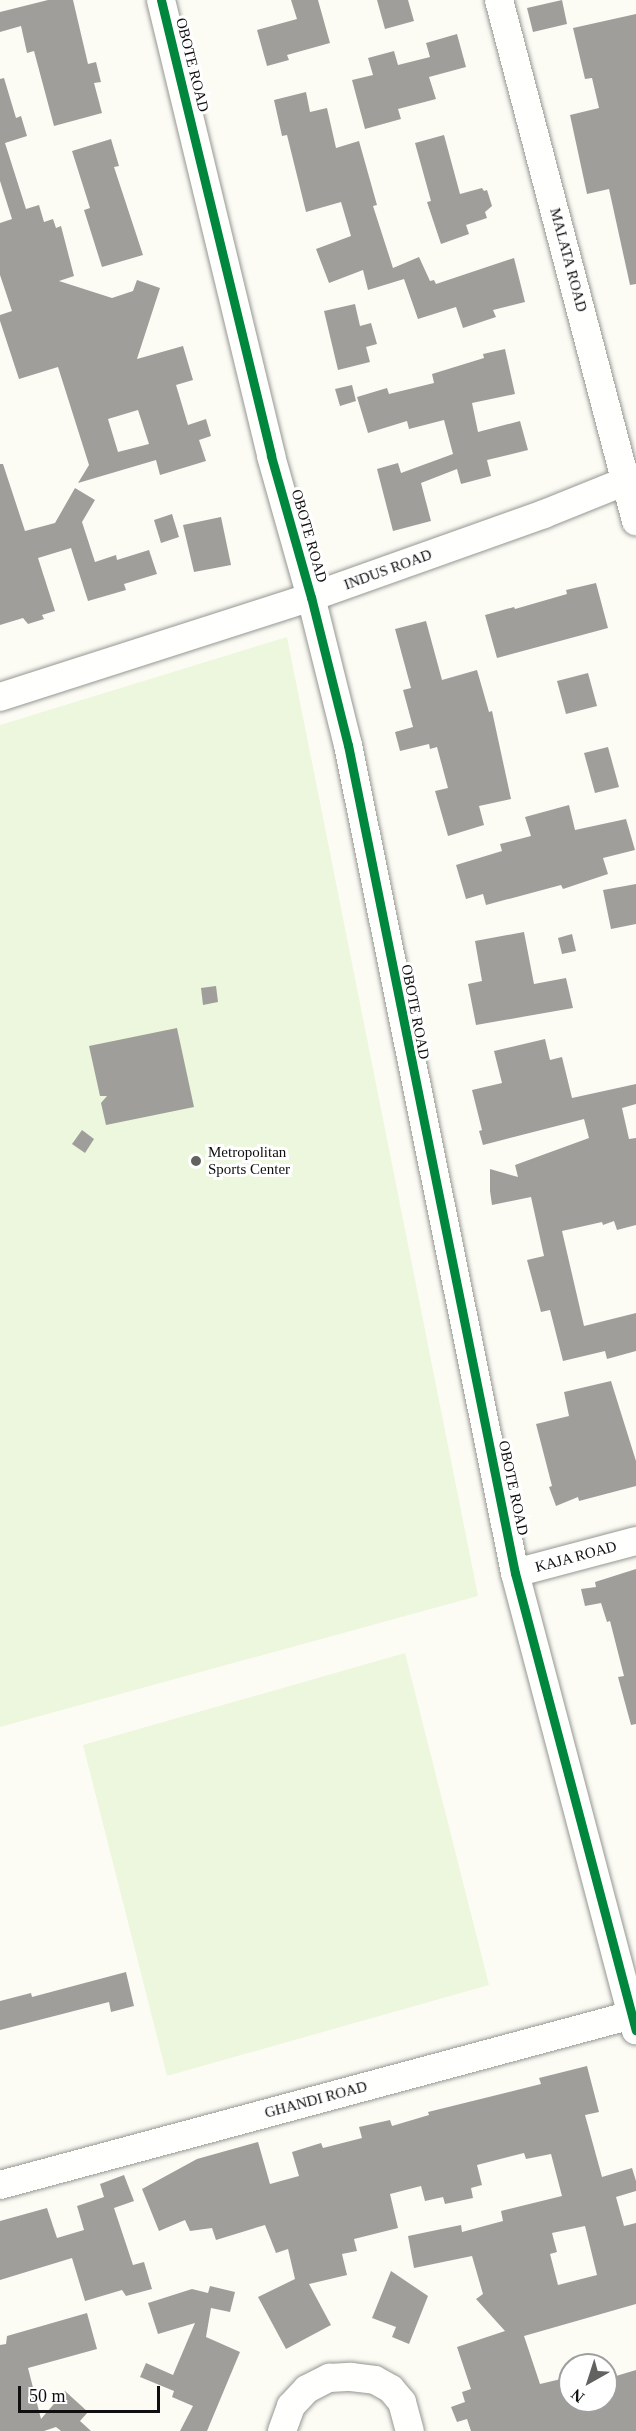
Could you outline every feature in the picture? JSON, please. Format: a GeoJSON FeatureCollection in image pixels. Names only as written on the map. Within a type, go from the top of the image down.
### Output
{"type":"FeatureCollection","features":[{"type":"Feature","properties":{"kind":"street","name":"OBOTE ROAD"},"geometry":{"type":"LineString","coordinates":[[161,0],[271,456],[311,597],[348,745],[515,1574],[634,2023]]}},
{"type":"Feature","properties":{"kind":"street","name":"MALATA ROAD"},"geometry":{"type":"LineString","coordinates":[[499,0],[631,479],[636,521]]}},
{"type":"Feature","properties":{"kind":"street","name":"INDUS ROAD"},"geometry":{"type":"LineString","coordinates":[[0,697],[311,597],[544,514],[631,479]]}},
{"type":"Feature","properties":{"kind":"street","name":"KAJA ROAD"},"geometry":{"type":"LineString","coordinates":[[515,1574],[636,1541]]}},
{"type":"Feature","properties":{"kind":"street","name":"GHANDI ROAD"},"geometry":{"type":"LineString","coordinates":[[0,2185],[634,2023]]}},
{"type":"Feature","properties":{"kind":"street"},"geometry":{"type":"LineString","coordinates":[[282,2431],[291,2406],[307,2390],[329,2378],[351,2377],[375,2380],[391,2389],[402,2402],[410,2431]]}},
{"type":"Feature","properties":{"kind":"green space","name":"Metropolitan Sports Center"},"geometry":{"type":"Polygon","coordinates":[[[287,637],[478,1596],[0,1727],[0,725],[287,637]]]}},
{"type":"Feature","properties":{"kind":"green space"},"geometry":{"type":"Polygon","coordinates":[[[405,1653],[489,1985],[167,2076],[83,1745],[405,1653]]]}},
{"type":"Feature","properties":{"kind":"building"},"geometry":{"type":"Polygon","coordinates":[[[48,0],[73,0],[88,64],[96,62],[101,82],[94,83],[102,113],[54,126],[34,51],[27,53],[21,26],[0,32],[0,12],[48,0]]]}},
{"type":"Feature","properties":{"kind":"building"},"geometry":{"type":"Polygon","coordinates":[[[291,0],[318,0],[330,43],[287,55],[289,60],[267,66],[257,30],[297,19],[291,0]]]}},
{"type":"Feature","properties":{"kind":"building"},"geometry":{"type":"Polygon","coordinates":[[[377,0],[408,0],[414,21],[385,29],[377,0]]]}},
{"type":"Feature","properties":{"kind":"building"},"geometry":{"type":"Polygon","coordinates":[[[562,0],[567,24],[533,32],[527,8],[562,0]]]}},
{"type":"Feature","properties":{"kind":"building"},"geometry":{"type":"Polygon","coordinates":[[[636,14],[636,284],[630,285],[609,189],[587,194],[570,115],[599,108],[592,78],[585,79],[573,28],[636,14]]]}},
{"type":"Feature","properties":{"kind":"building"},"geometry":{"type":"Polygon","coordinates":[[[457,34],[466,67],[429,77],[436,99],[398,109],[401,119],[365,129],[352,80],[373,75],[368,58],[394,51],[398,65],[430,57],[426,43],[457,34]]]}},
{"type":"Feature","properties":{"kind":"building"},"geometry":{"type":"Polygon","coordinates":[[[4,78],[16,118],[21,116],[27,136],[5,143],[26,209],[39,205],[44,222],[53,219],[56,228],[61,226],[74,276],[59,281],[112,298],[133,291],[137,280],[160,288],[137,359],[183,346],[193,380],[176,385],[188,425],[206,419],[211,436],[199,440],[206,461],[160,475],[156,460],[78,483],[89,465],[58,367],[19,379],[0,321],[0,315],[12,311],[0,275],[0,223],[12,219],[0,181],[0,79],[4,78]],[[138,410],[108,419],[118,452],[149,444],[138,410]]]}},
{"type":"Feature","properties":{"kind":"building"},"geometry":{"type":"Polygon","coordinates":[[[306,92],[310,112],[327,108],[336,148],[359,141],[377,205],[373,206],[393,268],[419,257],[430,281],[434,280],[436,284],[514,258],[525,302],[493,310],[496,317],[463,328],[456,307],[418,319],[404,279],[368,290],[363,270],[329,283],[316,249],[351,236],[341,202],[306,212],[287,135],[282,136],[274,100],[306,92]]]}},
{"type":"Feature","properties":{"kind":"building"},"geometry":{"type":"Polygon","coordinates":[[[444,135],[460,194],[482,188],[484,191],[487,190],[492,206],[485,212],[487,218],[466,225],[469,234],[441,244],[427,202],[431,201],[415,143],[444,135]]]}},
{"type":"Feature","properties":{"kind":"building"},"geometry":{"type":"Polygon","coordinates":[[[111,139],[119,166],[114,167],[143,255],[102,267],[84,210],[90,208],[72,151],[111,139]]]}},
{"type":"Feature","properties":{"kind":"building"},"geometry":{"type":"Polygon","coordinates":[[[355,304],[360,326],[371,323],[377,344],[366,347],[370,362],[338,370],[324,311],[355,304]]]}},
{"type":"Feature","properties":{"kind":"building"},"geometry":{"type":"Polygon","coordinates":[[[505,349],[515,394],[472,403],[478,432],[520,421],[528,450],[487,460],[491,476],[461,484],[457,469],[421,483],[431,521],[393,531],[377,469],[398,463],[401,473],[453,454],[444,420],[409,429],[407,421],[368,433],[357,397],[387,388],[389,394],[434,383],[432,374],[484,358],[483,354],[505,349]]]}},
{"type":"Feature","properties":{"kind":"building"},"geometry":{"type":"Polygon","coordinates":[[[352,385],[356,401],[340,406],[335,389],[352,385]]]}},
{"type":"Feature","properties":{"kind":"building"},"geometry":{"type":"Polygon","coordinates":[[[0,464],[3,464],[25,531],[55,523],[75,488],[95,500],[82,522],[95,562],[116,555],[117,560],[149,550],[157,574],[124,584],[126,590],[88,601],[71,548],[38,558],[55,611],[42,615],[44,619],[28,624],[23,618],[0,625],[0,464]]]}},
{"type":"Feature","properties":{"kind":"building"},"geometry":{"type":"Polygon","coordinates":[[[172,514],[179,537],[161,543],[154,520],[172,514]]]}},
{"type":"Feature","properties":{"kind":"building"},"geometry":{"type":"Polygon","coordinates":[[[221,517],[231,565],[194,572],[183,525],[221,517]]]}},
{"type":"Feature","properties":{"kind":"building"},"geometry":{"type":"Polygon","coordinates":[[[596,583],[608,628],[497,658],[485,615],[514,607],[515,609],[567,594],[566,590],[596,583]]]}},
{"type":"Feature","properties":{"kind":"building"},"geometry":{"type":"Polygon","coordinates":[[[426,621],[442,680],[477,670],[489,712],[492,711],[511,799],[479,806],[484,825],[448,836],[435,791],[448,788],[437,747],[430,749],[429,744],[400,751],[395,732],[413,727],[403,690],[411,688],[395,629],[426,621]]]}},
{"type":"Feature","properties":{"kind":"building"},"geometry":{"type":"Polygon","coordinates":[[[588,673],[597,706],[566,714],[557,681],[588,673]]]}},
{"type":"Feature","properties":{"kind":"building"},"geometry":{"type":"Polygon","coordinates":[[[608,747],[619,787],[595,793],[584,753],[608,747]]]}},
{"type":"Feature","properties":{"kind":"building"},"geometry":{"type":"Polygon","coordinates":[[[569,805],[575,830],[626,819],[635,850],[603,858],[608,874],[563,889],[561,885],[486,905],[483,894],[466,899],[456,865],[502,851],[500,844],[531,836],[525,817],[569,805]]]}},
{"type":"Feature","properties":{"kind":"building"},"geometry":{"type":"Polygon","coordinates":[[[636,884],[636,924],[611,929],[603,890],[636,884]]]}},
{"type":"Feature","properties":{"kind":"building"},"geometry":{"type":"Polygon","coordinates":[[[524,932],[534,984],[566,978],[573,1008],[476,1025],[468,984],[482,981],[475,941],[524,932]]]}},
{"type":"Feature","properties":{"kind":"building"},"geometry":{"type":"Polygon","coordinates":[[[572,934],[576,951],[562,954],[558,938],[572,934]]]}},
{"type":"Feature","properties":{"kind":"building"},"geometry":{"type":"Polygon","coordinates":[[[216,986],[218,1002],[203,1005],[201,988],[216,986]]]}},
{"type":"Feature","properties":{"kind":"building"},"geometry":{"type":"Polygon","coordinates":[[[177,1028],[194,1107],[106,1125],[101,1103],[107,1096],[100,1096],[89,1046],[177,1028]]]}},
{"type":"Feature","properties":{"kind":"building"},"geometry":{"type":"Polygon","coordinates":[[[545,1039],[550,1060],[562,1057],[572,1098],[636,1084],[636,1104],[622,1108],[629,1139],[636,1138],[636,1225],[617,1230],[614,1221],[603,1225],[602,1222],[562,1231],[584,1326],[636,1313],[636,1351],[607,1359],[605,1351],[563,1361],[550,1310],[541,1312],[527,1260],[544,1256],[531,1197],[492,1205],[490,1169],[518,1177],[515,1165],[589,1138],[584,1119],[483,1145],[479,1131],[482,1130],[472,1090],[502,1083],[494,1051],[545,1039]]]}},
{"type":"Feature","properties":{"kind":"building"},"geometry":{"type":"Polygon","coordinates":[[[82,1130],[94,1139],[85,1153],[72,1144],[82,1130]]]}},
{"type":"Feature","properties":{"kind":"building"},"geometry":{"type":"Polygon","coordinates":[[[611,1381],[636,1461],[636,1486],[579,1501],[578,1497],[556,1506],[549,1487],[552,1486],[536,1424],[569,1416],[564,1392],[611,1381]]]}},
{"type":"Feature","properties":{"kind":"building"},"geometry":{"type":"Polygon","coordinates":[[[636,1569],[636,1724],[631,1725],[618,1677],[624,1676],[610,1621],[607,1622],[601,1603],[585,1606],[581,1589],[596,1587],[595,1582],[636,1569]]]}},
{"type":"Feature","properties":{"kind":"building"},"geometry":{"type":"Polygon","coordinates":[[[126,1972],[134,2006],[111,2012],[109,2002],[0,2030],[0,2001],[31,1993],[32,1997],[126,1972]]]}},
{"type":"Feature","properties":{"kind":"building"},"geometry":{"type":"Polygon","coordinates":[[[587,2066],[599,2112],[585,2115],[602,2177],[632,2168],[636,2191],[616,2197],[624,2226],[636,2223],[636,2304],[524,2336],[540,2384],[558,2380],[558,2413],[618,2413],[618,2375],[636,2370],[636,2431],[471,2431],[467,2419],[457,2422],[451,2407],[465,2402],[462,2392],[471,2389],[457,2347],[505,2331],[476,2299],[483,2294],[472,2256],[414,2268],[408,2236],[461,2225],[462,2232],[503,2221],[501,2211],[562,2196],[551,2154],[526,2159],[524,2153],[477,2165],[482,2185],[471,2188],[473,2198],[445,2204],[443,2197],[425,2201],[421,2186],[390,2194],[398,2228],[354,2239],[357,2251],[342,2254],[347,2275],[309,2284],[331,2325],[286,2349],[258,2297],[295,2279],[288,2249],[276,2253],[265,2225],[216,2240],[212,2228],[190,2231],[185,2220],[159,2231],[142,2189],[197,2159],[258,2142],[270,2184],[299,2176],[292,2152],[321,2143],[323,2148],[362,2138],[359,2127],[390,2120],[392,2126],[429,2115],[428,2112],[541,2084],[539,2078],[587,2066]],[[585,2226],[552,2233],[557,2252],[550,2254],[558,2285],[597,2275],[585,2226]]]}},
{"type":"Feature","properties":{"kind":"building"},"geometry":{"type":"Polygon","coordinates":[[[124,2175],[134,2201],[114,2208],[133,2265],[144,2262],[152,2289],[126,2296],[122,2290],[85,2301],[72,2258],[0,2280],[0,2221],[47,2208],[57,2238],[84,2230],[77,2206],[104,2197],[100,2184],[124,2175]]]}},
{"type":"Feature","properties":{"kind":"building"},"geometry":{"type":"Polygon","coordinates":[[[391,2271],[428,2296],[409,2344],[392,2337],[396,2327],[372,2318],[391,2271]]]}},
{"type":"Feature","properties":{"kind":"building"},"geometry":{"type":"Polygon","coordinates":[[[210,2286],[235,2292],[230,2312],[211,2308],[206,2337],[240,2352],[207,2431],[180,2431],[193,2406],[172,2397],[174,2391],[140,2377],[146,2363],[173,2375],[195,2323],[158,2334],[148,2303],[192,2289],[208,2293],[210,2286]]]}},
{"type":"Feature","properties":{"kind":"building"},"geometry":{"type":"Polygon","coordinates":[[[87,2313],[97,2349],[28,2368],[41,2419],[65,2391],[88,2412],[80,2421],[91,2431],[61,2431],[56,2427],[44,2431],[0,2431],[0,2345],[6,2344],[7,2336],[87,2313]]]}},
{"type":"Feature","properties":{"kind":"cycle path"},"geometry":{"type":"LineString","coordinates":[[161,0],[271,456],[311,597],[348,745],[515,1573],[636,2030]]}},
{"type":"Feature","properties":{"kind":"place","name":"Metropolitan Sports Center"},"geometry":{"type":"Point","coordinates":[196,1161]}}]}
